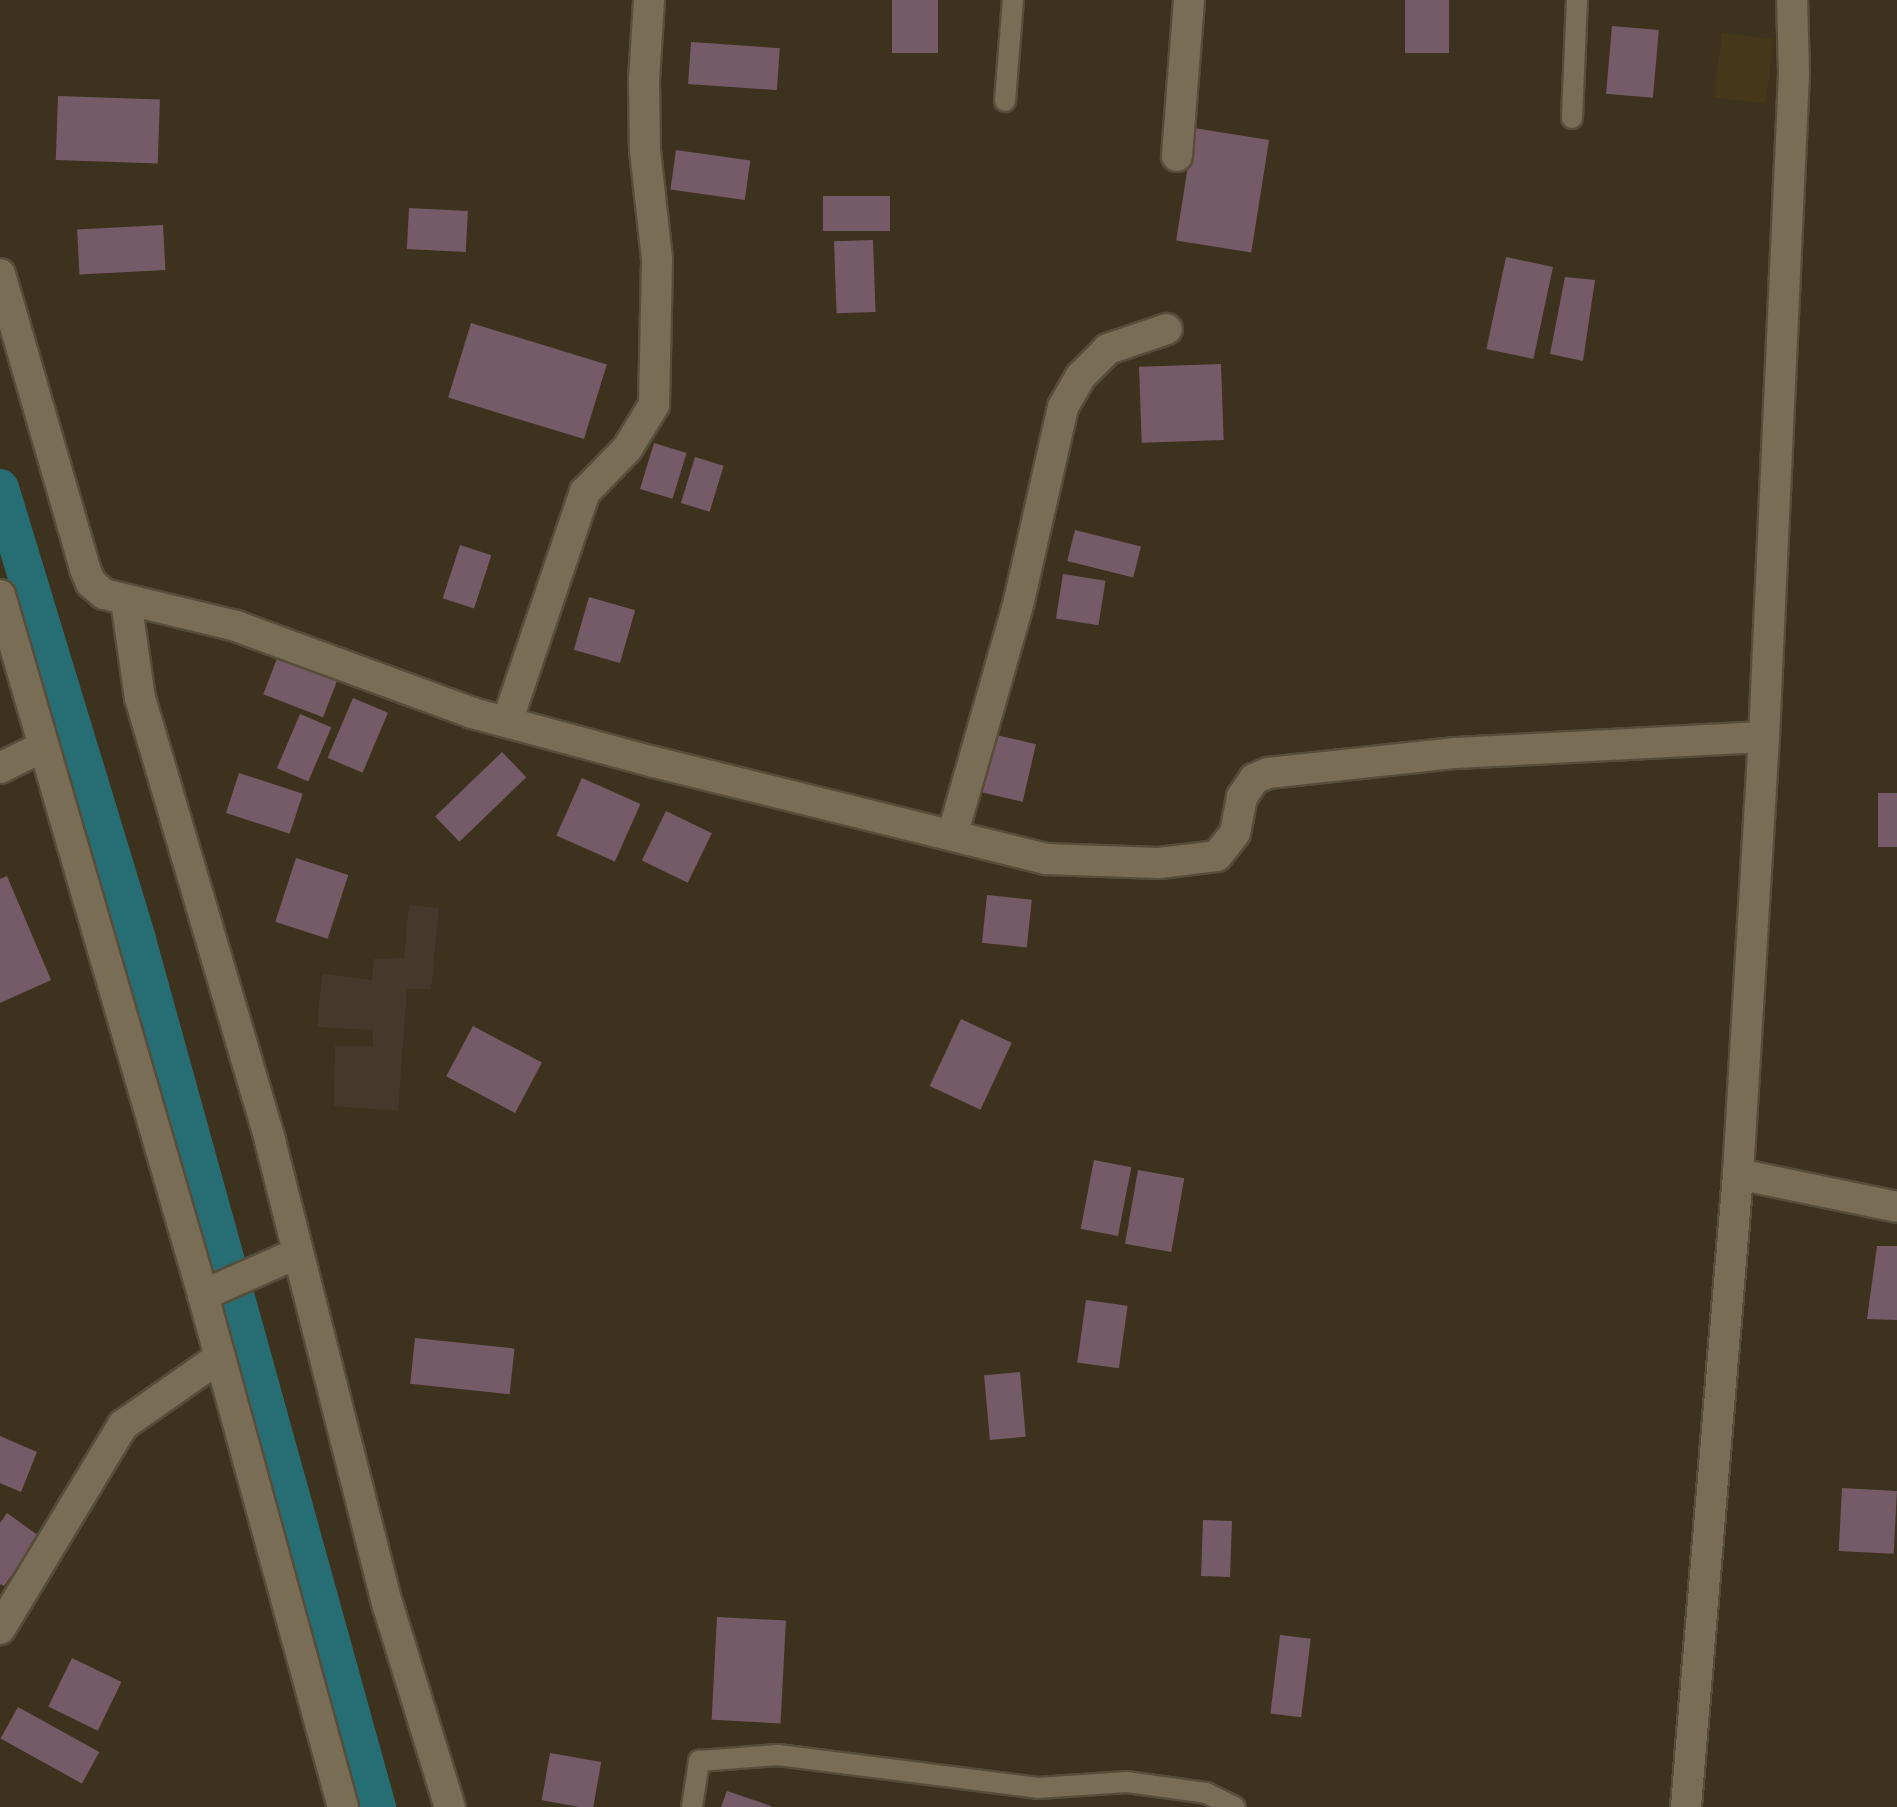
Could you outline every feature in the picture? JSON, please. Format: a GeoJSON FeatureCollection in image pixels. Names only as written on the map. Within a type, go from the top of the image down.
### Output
{"type":"FeatureCollection","features":[{"type":"Feature","properties":{"kind":"street"},"geometry":{"type":"LineString","coordinates":[[507,722],[585,492],[627,449],[654,405],[656,259],[645,152],[644,80],[649,0]]}},
{"type":"Feature","properties":{"kind":"street"},"geometry":{"type":"LineString","coordinates":[[1177,156],[1188,0]]}},
{"type":"Feature","properties":{"kind":"street"},"geometry":{"type":"LineString","coordinates":[[1686,1807],[1738,1174],[1764,737],[1794,74],[1792,0]]}},
{"type":"Feature","properties":{"kind":"street"},"geometry":{"type":"LineString","coordinates":[[0,274],[85,569],[91,583],[104,594],[236,626],[507,722],[857,815],[953,833],[1046,859],[1159,863],[1217,856],[1235,833],[1242,797],[1254,779],[1268,774],[1456,752],[1764,737]]}},
{"type":"Feature","properties":{"kind":"street"},"geometry":{"type":"LineString","coordinates":[[953,833],[1019,601],[1063,407],[1081,376],[1108,349],[1167,329]]}},
{"type":"Feature","properties":{"kind":"street"},"geometry":{"type":"LineString","coordinates":[[0,594],[208,1293],[220,1357],[342,1807]]}},
{"type":"Feature","properties":{"kind":"street"},"geometry":{"type":"LineString","coordinates":[[126,600],[140,698],[270,1141],[388,1606],[450,1807]]}},
{"type":"Feature","properties":{"kind":"street"},"geometry":{"type":"LineString","coordinates":[[0,768],[44,746]]}},
{"type":"Feature","properties":{"kind":"street"},"geometry":{"type":"LineString","coordinates":[[1738,1174],[1897,1207]]}},
{"type":"Feature","properties":{"kind":"street"},"geometry":{"type":"LineString","coordinates":[[208,1293],[296,1254]]}},
{"type":"Feature","properties":{"kind":"street"},"geometry":{"type":"LineString","coordinates":[[2,1622],[123,1426],[220,1357]]}},
{"type":"Feature","properties":{"kind":"lane"},"geometry":{"type":"LineString","coordinates":[[1005,101],[1013,0]]}},
{"type":"Feature","properties":{"kind":"lane"},"geometry":{"type":"LineString","coordinates":[[1572,118],[1576,0]]}},
{"type":"Feature","properties":{"kind":"lane"},"geometry":{"type":"LineString","coordinates":[[692,1807],[699,1761],[778,1755],[1038,1788],[1127,1782],[1206,1794],[1234,1807]]}},
{"type":"Feature","properties":{"kind":"shaded area"},"geometry":{"type":"Polygon","coordinates":[[[1722,33],[1774,39],[1766,104],[1714,98],[1722,33]]]}},
{"type":"Feature","properties":{"kind":"shaded area"},"geometry":{"type":"Polygon","coordinates":[[[409,905],[439,908],[431,989],[407,989],[398,1111],[334,1106],[335,1046],[373,1046],[373,1030],[317,1027],[322,974],[372,980],[374,959],[404,958],[409,905]]]}},
{"type":"Feature","properties":{"kind":"building"},"geometry":{"type":"Polygon","coordinates":[[[892,0],[938,0],[938,53],[892,53],[892,0]]]}},
{"type":"Feature","properties":{"kind":"building"},"geometry":{"type":"Polygon","coordinates":[[[1405,0],[1449,0],[1449,53],[1405,53],[1405,0]]]}},
{"type":"Feature","properties":{"kind":"building"},"geometry":{"type":"Polygon","coordinates":[[[1612,26],[1659,30],[1653,98],[1606,94],[1612,26]]]}},
{"type":"Feature","properties":{"kind":"building"},"geometry":{"type":"Polygon","coordinates":[[[691,42],[780,48],[777,90],[688,84],[691,42]]]}},
{"type":"Feature","properties":{"kind":"building"},"geometry":{"type":"Polygon","coordinates":[[[58,96],[160,100],[158,164],[56,160],[58,96]]]}},
{"type":"Feature","properties":{"kind":"building"},"geometry":{"type":"Polygon","coordinates":[[[1194,128],[1269,140],[1251,252],[1176,241],[1194,128]]]}},
{"type":"Feature","properties":{"kind":"building"},"geometry":{"type":"Polygon","coordinates":[[[676,150],[750,160],[745,200],[670,190],[676,150]]]}},
{"type":"Feature","properties":{"kind":"building"},"geometry":{"type":"Polygon","coordinates":[[[823,196],[890,196],[890,231],[823,231],[823,196]]]}},
{"type":"Feature","properties":{"kind":"building"},"geometry":{"type":"Polygon","coordinates":[[[409,208],[468,211],[466,252],[407,249],[409,208]]]}},
{"type":"Feature","properties":{"kind":"building"},"geometry":{"type":"Polygon","coordinates":[[[163,225],[165,270],[79,274],[77,230],[163,225]]]}},
{"type":"Feature","properties":{"kind":"building"},"geometry":{"type":"Polygon","coordinates":[[[873,240],[876,312],[837,313],[834,241],[873,240]]]}},
{"type":"Feature","properties":{"kind":"building"},"geometry":{"type":"Polygon","coordinates":[[[1506,257],[1553,267],[1533,359],[1486,349],[1506,257]]]}},
{"type":"Feature","properties":{"kind":"building"},"geometry":{"type":"Polygon","coordinates":[[[1565,277],[1595,280],[1583,361],[1550,354],[1565,277]]]}},
{"type":"Feature","properties":{"kind":"building"},"geometry":{"type":"Polygon","coordinates":[[[471,323],[607,365],[584,439],[448,398],[471,323]]]}},
{"type":"Feature","properties":{"kind":"building"},"geometry":{"type":"Polygon","coordinates":[[[1221,364],[1224,440],[1142,443],[1139,367],[1221,364]]]}},
{"type":"Feature","properties":{"kind":"building"},"geometry":{"type":"Polygon","coordinates":[[[654,443],[687,453],[672,499],[640,489],[654,443]]]}},
{"type":"Feature","properties":{"kind":"building"},"geometry":{"type":"Polygon","coordinates":[[[695,457],[724,466],[710,512],[681,503],[695,457]]]}},
{"type":"Feature","properties":{"kind":"building"},"geometry":{"type":"Polygon","coordinates":[[[1075,530],[1141,546],[1133,578],[1067,561],[1075,530]]]}},
{"type":"Feature","properties":{"kind":"building"},"geometry":{"type":"Polygon","coordinates":[[[460,545],[491,555],[474,608],[443,598],[460,545]]]}},
{"type":"Feature","properties":{"kind":"building"},"geometry":{"type":"Polygon","coordinates":[[[1063,574],[1105,581],[1098,625],[1056,618],[1063,574]]]}},
{"type":"Feature","properties":{"kind":"building"},"geometry":{"type":"Polygon","coordinates":[[[589,597],[635,610],[620,663],[574,650],[589,597]]]}},
{"type":"Feature","properties":{"kind":"building"},"geometry":{"type":"Polygon","coordinates":[[[278,656],[338,679],[323,717],[263,694],[278,656]]]}},
{"type":"Feature","properties":{"kind":"building"},"geometry":{"type":"Polygon","coordinates":[[[353,698],[388,713],[363,773],[328,758],[353,698]]]}},
{"type":"Feature","properties":{"kind":"building"},"geometry":{"type":"Polygon","coordinates":[[[300,714],[331,727],[308,782],[277,768],[300,714]]]}},
{"type":"Feature","properties":{"kind":"building"},"geometry":{"type":"Polygon","coordinates":[[[996,735],[1036,744],[1023,802],[983,792],[996,735]]]}},
{"type":"Feature","properties":{"kind":"building"},"geometry":{"type":"Polygon","coordinates":[[[502,752],[526,777],[459,842],[435,817],[502,752]]]}},
{"type":"Feature","properties":{"kind":"building"},"geometry":{"type":"Polygon","coordinates":[[[239,773],[303,794],[290,834],[226,813],[239,773]]]}},
{"type":"Feature","properties":{"kind":"building"},"geometry":{"type":"Polygon","coordinates":[[[582,778],[640,804],[615,862],[556,836],[582,778]]]}},
{"type":"Feature","properties":{"kind":"building"},"geometry":{"type":"Polygon","coordinates":[[[1878,793],[1897,793],[1897,847],[1878,847],[1878,793]]]}},
{"type":"Feature","properties":{"kind":"building"},"geometry":{"type":"Polygon","coordinates":[[[666,811],[712,833],[688,883],[642,860],[666,811]]]}},
{"type":"Feature","properties":{"kind":"building"},"geometry":{"type":"Polygon","coordinates":[[[296,858],[348,875],[328,939],[275,922],[296,858]]]}},
{"type":"Feature","properties":{"kind":"building"},"geometry":{"type":"Polygon","coordinates":[[[7,876],[51,980],[0,1003],[0,879],[7,876]]]}},
{"type":"Feature","properties":{"kind":"building"},"geometry":{"type":"Polygon","coordinates":[[[987,895],[1032,900],[1027,947],[982,943],[987,895]]]}},
{"type":"Feature","properties":{"kind":"building"},"geometry":{"type":"Polygon","coordinates":[[[961,1019],[1012,1043],[980,1110],[930,1086],[961,1019]]]}},
{"type":"Feature","properties":{"kind":"building"},"geometry":{"type":"Polygon","coordinates":[[[473,1026],[542,1063],[515,1113],[446,1076],[473,1026]]]}},
{"type":"Feature","properties":{"kind":"building"},"geometry":{"type":"Polygon","coordinates":[[[1094,1160],[1131,1167],[1118,1236],[1081,1229],[1094,1160]]]}},
{"type":"Feature","properties":{"kind":"building"},"geometry":{"type":"Polygon","coordinates":[[[1138,1170],[1184,1178],[1171,1252],[1125,1244],[1138,1170]]]}},
{"type":"Feature","properties":{"kind":"building"},"geometry":{"type":"Polygon","coordinates":[[[1877,1246],[1897,1246],[1897,1320],[1867,1319],[1877,1246]]]}},
{"type":"Feature","properties":{"kind":"building"},"geometry":{"type":"Polygon","coordinates":[[[1086,1300],[1128,1306],[1119,1368],[1077,1362],[1086,1300]]]}},
{"type":"Feature","properties":{"kind":"building"},"geometry":{"type":"Polygon","coordinates":[[[415,1338],[514,1348],[510,1394],[410,1384],[415,1338]]]}},
{"type":"Feature","properties":{"kind":"building"},"geometry":{"type":"Polygon","coordinates":[[[1020,1372],[1026,1437],[990,1440],[984,1375],[1020,1372]]]}},
{"type":"Feature","properties":{"kind":"building"},"geometry":{"type":"Polygon","coordinates":[[[0,1436],[37,1452],[21,1492],[0,1483],[0,1436]]]}},
{"type":"Feature","properties":{"kind":"building"},"geometry":{"type":"Polygon","coordinates":[[[1842,1488],[1897,1491],[1894,1554],[1839,1551],[1842,1488]]]}},
{"type":"Feature","properties":{"kind":"building"},"geometry":{"type":"Polygon","coordinates":[[[7,1513],[39,1536],[4,1586],[0,1584],[0,1523],[7,1513]]]}},
{"type":"Feature","properties":{"kind":"building"},"geometry":{"type":"Polygon","coordinates":[[[1203,1520],[1232,1521],[1230,1577],[1201,1576],[1203,1520]]]}},
{"type":"Feature","properties":{"kind":"building"},"geometry":{"type":"Polygon","coordinates":[[[717,1617],[786,1621],[781,1723],[712,1720],[717,1617]]]}},
{"type":"Feature","properties":{"kind":"building"},"geometry":{"type":"Polygon","coordinates":[[[1280,1635],[1311,1639],[1301,1717],[1270,1713],[1280,1635]]]}},
{"type":"Feature","properties":{"kind":"building"},"geometry":{"type":"Polygon","coordinates":[[[72,1658],[121,1682],[98,1731],[48,1707],[72,1658]]]}},
{"type":"Feature","properties":{"kind":"building"},"geometry":{"type":"Polygon","coordinates":[[[18,1707],[99,1752],[82,1784],[1,1738],[18,1707]]]}},
{"type":"Feature","properties":{"kind":"building"},"geometry":{"type":"Polygon","coordinates":[[[550,1753],[601,1762],[593,1807],[542,1800],[550,1753]]]}},
{"type":"Feature","properties":{"kind":"building"},"geometry":{"type":"Polygon","coordinates":[[[727,1791],[771,1806],[771,1807],[721,1807],[727,1791]]]}},
{"type":"Feature","properties":{"kind":"waterway"},"geometry":{"type":"LineString","coordinates":[[0,488],[137,940],[377,1807]]}}]}
